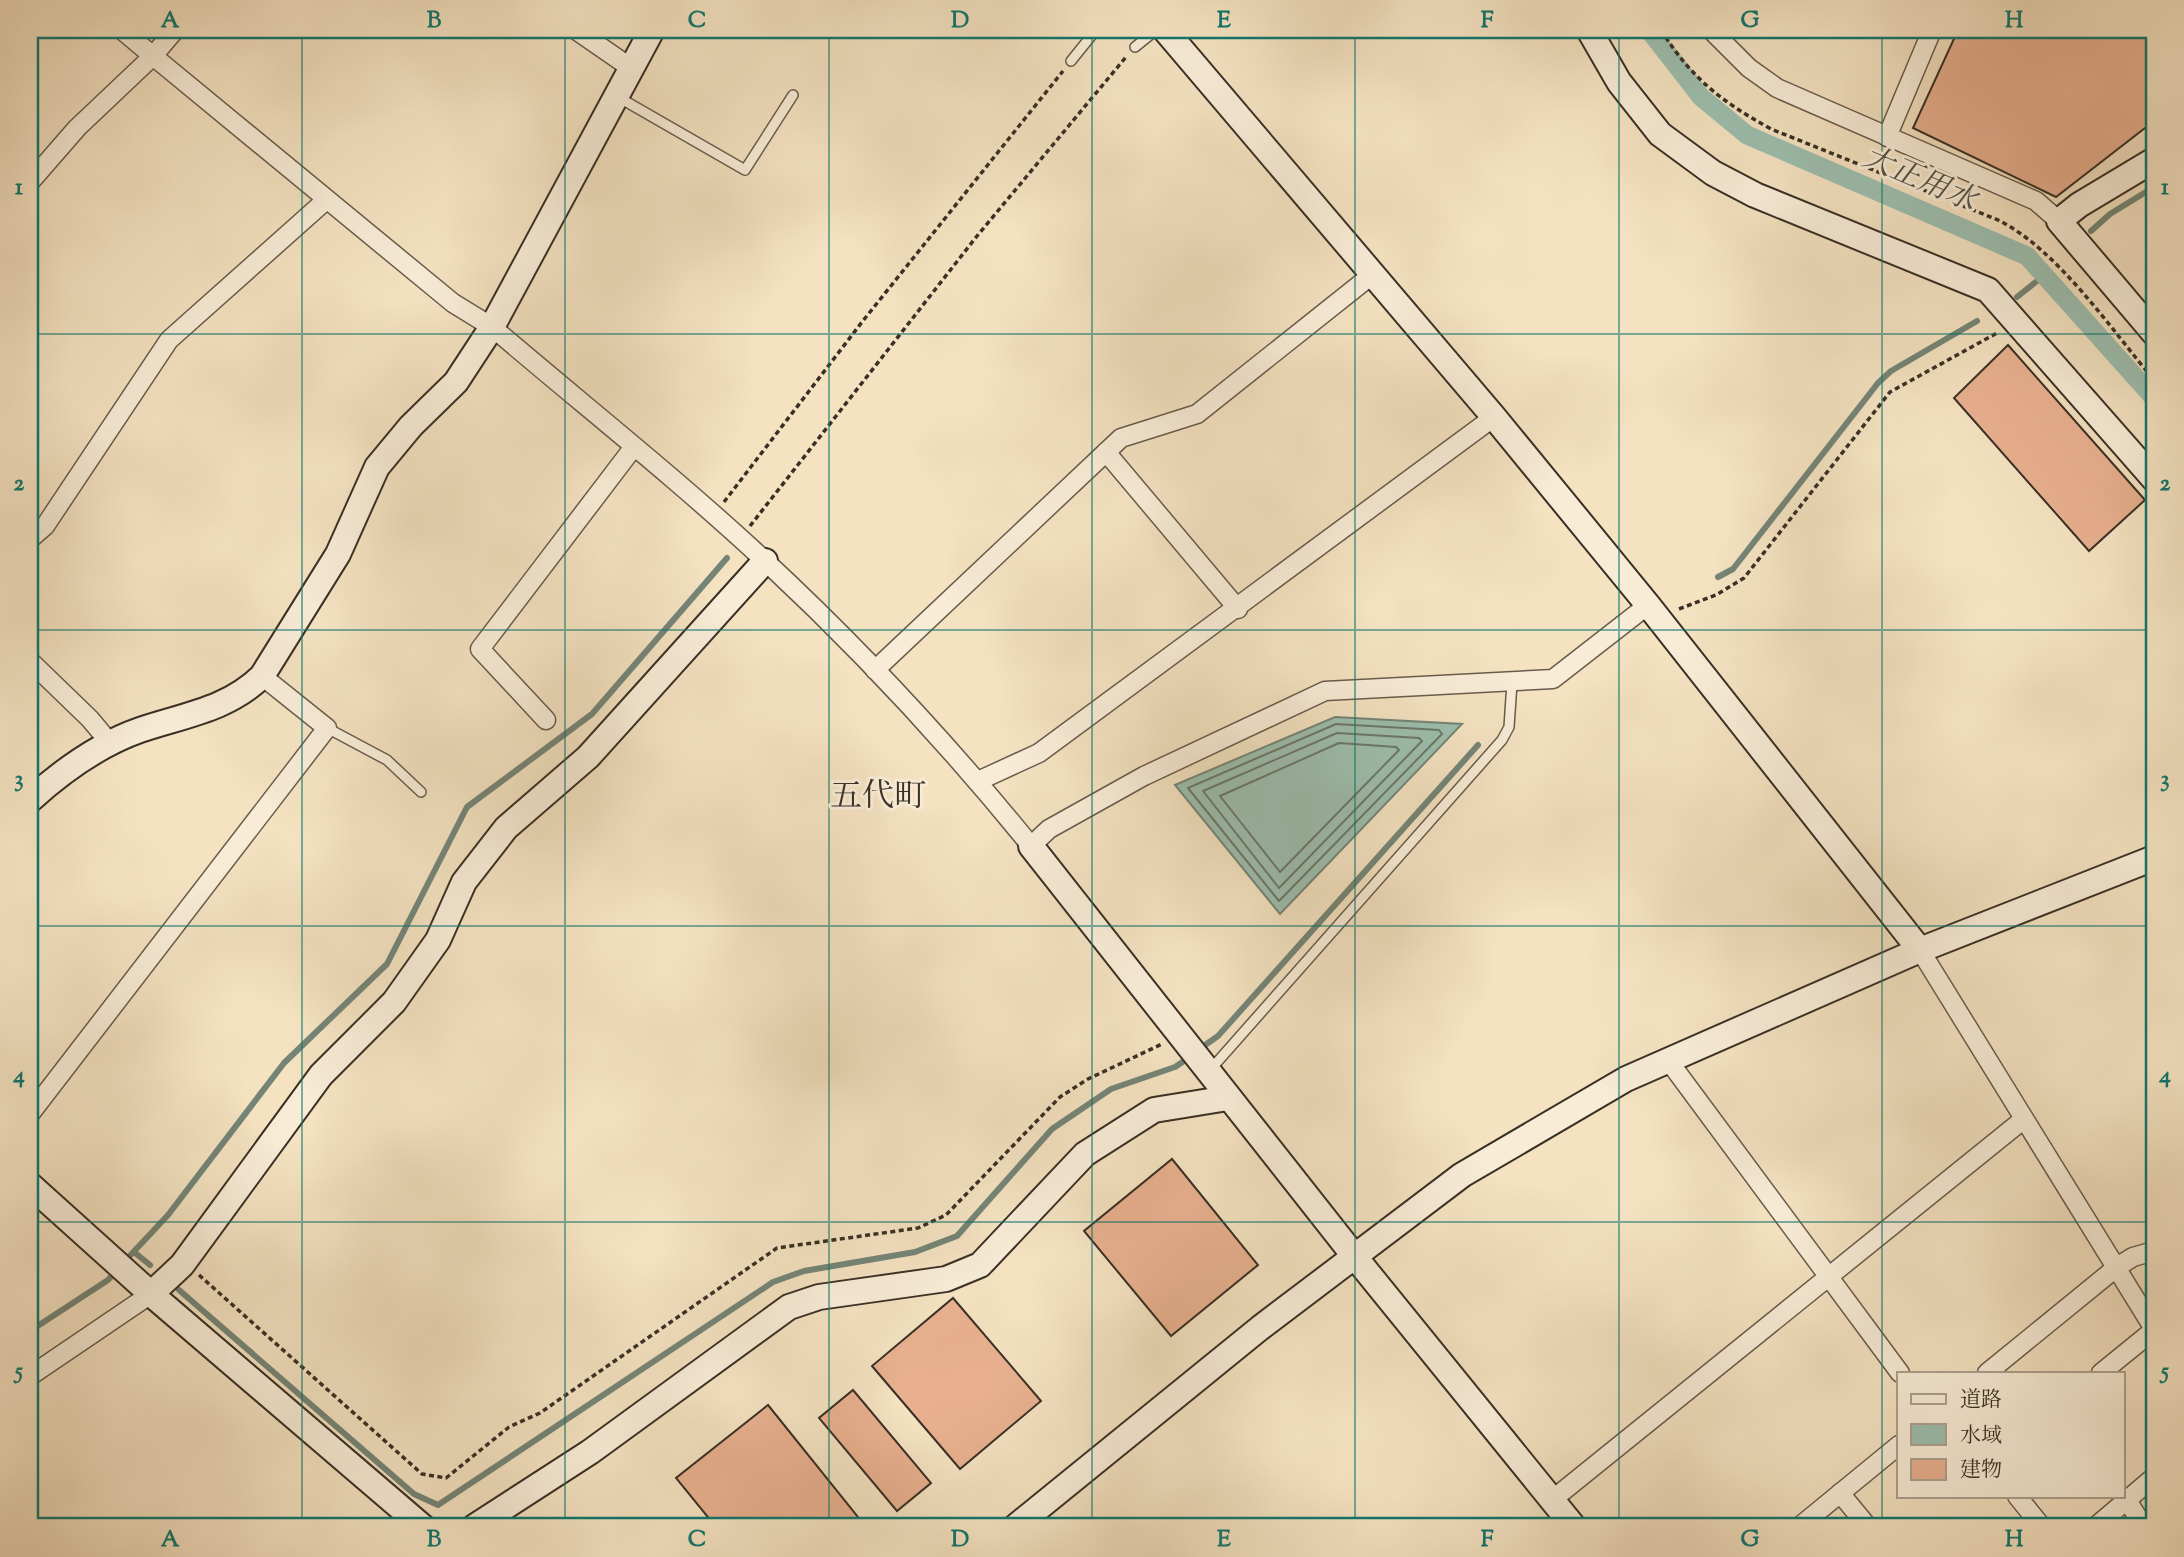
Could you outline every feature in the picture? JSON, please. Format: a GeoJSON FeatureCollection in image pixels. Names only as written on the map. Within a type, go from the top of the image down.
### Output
{"type":"FeatureCollection","features":[{"type":"Feature","properties":{"kind":"street"},"geometry":{"type":"LineString","coordinates":[[121,30],[325,201],[453,303],[492,327],[741,539],[875,670],[978,781],[1355,1257],[1574,1527]]}},
{"type":"Feature","properties":{"kind":"street"},"geometry":{"type":"LineString","coordinates":[[30,182],[77,128],[153,56],[175,30]]}},
{"type":"Feature","properties":{"kind":"street"},"geometry":{"type":"LineString","coordinates":[[576,30],[631,68]]}},
{"type":"Feature","properties":{"kind":"street"},"geometry":{"type":"LineString","coordinates":[[30,800],[110,743],[139,730],[216,708],[247,691],[262,676],[338,554],[377,467],[411,426],[456,382],[492,327],[652,30]]}},
{"type":"Feature","properties":{"kind":"street"},"geometry":{"type":"LineString","coordinates":[[1165,30],[1494,417],[1648,605],[1920,950],[2154,1329],[2102,1372]]}},
{"type":"Feature","properties":{"kind":"street"},"geometry":{"type":"LineString","coordinates":[[1589,30],[1619,82],[1660,134],[1713,173],[1755,195],[1988,290],[2154,479]]}},
{"type":"Feature","properties":{"kind":"street"},"geometry":{"type":"LineString","coordinates":[[1711,30],[1749,68],[1777,88],[2036,201],[2059,221],[2154,333]]}},
{"type":"Feature","properties":{"kind":"street"},"geometry":{"type":"LineString","coordinates":[[1887,137],[1931,30]]}},
{"type":"Feature","properties":{"kind":"street"},"geometry":{"type":"LineString","coordinates":[[2059,221],[2080,205],[2154,160]]}},
{"type":"Feature","properties":{"kind":"street"},"geometry":{"type":"LineString","coordinates":[[30,539],[45,526],[170,340],[325,201]]}},
{"type":"Feature","properties":{"kind":"street"},"geometry":{"type":"LineString","coordinates":[[875,670],[1121,438],[1197,414],[1373,274]]}},
{"type":"Feature","properties":{"kind":"street"},"geometry":{"type":"LineString","coordinates":[[978,781],[1038,753],[1238,609],[1494,417]]}},
{"type":"Feature","properties":{"kind":"street"},"geometry":{"type":"LineString","coordinates":[[546,720],[480,649],[633,448]]}},
{"type":"Feature","properties":{"kind":"street"},"geometry":{"type":"LineString","coordinates":[[1106,452],[1238,609]]}},
{"type":"Feature","properties":{"kind":"street"},"geometry":{"type":"LineString","coordinates":[[30,1376],[150,1294],[182,1265],[321,1075],[394,1002],[438,940],[464,882],[506,828],[588,757],[765,561]]}},
{"type":"Feature","properties":{"kind":"street"},"geometry":{"type":"LineString","coordinates":[[1031,846],[1049,828],[1144,776],[1325,691],[1512,682],[1560,676],[1648,605]]}},
{"type":"Feature","properties":{"kind":"street"},"geometry":{"type":"LineString","coordinates":[[30,661],[90,719],[110,743]]}},
{"type":"Feature","properties":{"kind":"street"},"geometry":{"type":"LineString","coordinates":[[30,1114],[327,728],[262,676]]}},
{"type":"Feature","properties":{"kind":"street"},"geometry":{"type":"LineString","coordinates":[[1016,1527],[1260,1328],[1462,1175],[1626,1079],[1920,950],[2154,858]]}},
{"type":"Feature","properties":{"kind":"street"},"geometry":{"type":"LineString","coordinates":[[1668,1060],[1899,1372]]}},
{"type":"Feature","properties":{"kind":"street"},"geometry":{"type":"LineString","coordinates":[[474,1527],[590,1452],[789,1307],[819,1297],[946,1279],[980,1265],[1086,1154],[1154,1110],[1228,1098]]}},
{"type":"Feature","properties":{"kind":"street"},"geometry":{"type":"LineString","coordinates":[[1552,1500],[2024,1119]]}},
{"type":"Feature","properties":{"kind":"street"},"geometry":{"type":"LineString","coordinates":[[30,1185],[150,1294],[423,1527]]}},
{"type":"Feature","properties":{"kind":"street"},"geometry":{"type":"LineString","coordinates":[[1988,1372],[2117,1266],[2133,1257],[2154,1251]]}},
{"type":"Feature","properties":{"kind":"street"},"geometry":{"type":"LineString","coordinates":[[1799,1527],[1897,1448]]}},
{"type":"Feature","properties":{"kind":"street"},"geometry":{"type":"LineString","coordinates":[[2095,1527],[2154,1477]]}},
{"type":"Feature","properties":{"kind":"street"},"geometry":{"type":"LineString","coordinates":[[1840,1493],[1868,1527]]}},
{"type":"Feature","properties":{"kind":"street"},"geometry":{"type":"LineString","coordinates":[[2019,1498],[2042,1527]]}},
{"type":"Feature","properties":{"kind":"street"},"geometry":{"type":"LineString","coordinates":[[2127,1500],[2144,1527]]}},
{"type":"Feature","properties":{"kind":"lane"},"geometry":{"type":"LineString","coordinates":[[1071,61],[1096,30]]}},
{"type":"Feature","properties":{"kind":"lane"},"geometry":{"type":"LineString","coordinates":[[1135,47],[1156,30]]}},
{"type":"Feature","properties":{"kind":"lane"},"geometry":{"type":"LineString","coordinates":[[616,96],[745,170],[793,95]]}},
{"type":"Feature","properties":{"kind":"lane"},"geometry":{"type":"LineString","coordinates":[[1208,1072],[1502,740],[1509,727],[1512,682]]}},
{"type":"Feature","properties":{"kind":"lane"},"geometry":{"type":"LineString","coordinates":[[327,728],[387,760],[421,792]]}},
{"type":"Feature","properties":{"kind":"path"},"geometry":{"type":"LineString","coordinates":[[1661,30],[1676,54],[1704,86],[1736,110],[1770,129],[1998,220],[2025,235],[2048,256],[2154,380]]}},
{"type":"Feature","properties":{"kind":"path"},"geometry":{"type":"LineString","coordinates":[[741,539],[794,467],[977,236],[1135,47]]}},
{"type":"Feature","properties":{"kind":"path"},"geometry":{"type":"LineString","coordinates":[[714,516],[870,311],[1071,61]]}},
{"type":"Feature","properties":{"kind":"path"},"geometry":{"type":"LineString","coordinates":[[1679,609],[1716,595],[1744,578],[1891,392],[2017,322]]}},
{"type":"Feature","properties":{"kind":"path"},"geometry":{"type":"LineString","coordinates":[[182,1265],[199,1275],[422,1474],[446,1478],[509,1427],[540,1413],[777,1248],[918,1228],[946,1215],[1060,1097],[1088,1079],[1179,1035]]}},
{"type":"Feature","properties":{"kind":"water"},"geometry":{"type":"Polygon","coordinates":[[[1335,717],[1462,724],[1280,914],[1175,785],[1335,717]]]}},
{"type":"Feature","properties":{"kind":"building"},"geometry":{"type":"Polygon","coordinates":[[[1958,30],[2154,30],[2154,121],[2056,197],[1913,128],[1958,30]]]}},
{"type":"Feature","properties":{"kind":"building"},"geometry":{"type":"Polygon","coordinates":[[[2008,345],[2145,500],[2089,551],[1954,398],[2008,345]]]}},
{"type":"Feature","properties":{"kind":"building"},"geometry":{"type":"Polygon","coordinates":[[[1172,1159],[1258,1265],[1171,1336],[1084,1231],[1172,1159]]]}},
{"type":"Feature","properties":{"kind":"building"},"geometry":{"type":"Polygon","coordinates":[[[953,1298],[1041,1401],[960,1469],[872,1366],[953,1298]]]}},
{"type":"Feature","properties":{"kind":"building"},"geometry":{"type":"Polygon","coordinates":[[[853,1390],[931,1483],[897,1511],[819,1418],[853,1390]]]}},
{"type":"Feature","properties":{"kind":"building"},"geometry":{"type":"Polygon","coordinates":[[[768,1405],[866,1527],[716,1527],[676,1478],[768,1405]]]}},
{"type":"Feature","properties":{"kind":"waterway","name":"大正用水"},"geometry":{"type":"LineString","coordinates":[[1649,30],[1701,97],[1747,135],[2027,256],[2154,398]]}},
{"type":"Feature","properties":{"kind":"waterway"},"geometry":{"type":"LineString","coordinates":[[2091,231],[2110,214],[2154,187]]}},
{"type":"Feature","properties":{"kind":"waterway"},"geometry":{"type":"LineString","coordinates":[[2017,297],[2037,281]]}},
{"type":"Feature","properties":{"kind":"waterway"},"geometry":{"type":"LineString","coordinates":[[1718,577],[1733,569],[1878,383],[1891,371],[1977,321]]}},
{"type":"Feature","properties":{"kind":"waterway"},"geometry":{"type":"LineString","coordinates":[[125,1261],[168,1215],[284,1063],[387,964],[467,807],[592,714],[727,558]]}},
{"type":"Feature","properties":{"kind":"waterway"},"geometry":{"type":"LineString","coordinates":[[1198,1050],[1218,1036],[1478,745]]}},
{"type":"Feature","properties":{"kind":"waterway"},"geometry":{"type":"LineString","coordinates":[[179,1290],[414,1494],[438,1505],[773,1282],[804,1271],[915,1252],[957,1236],[1052,1129],[1111,1089],[1175,1067],[1190,1057]]}},
{"type":"Feature","properties":{"kind":"waterway"},"geometry":{"type":"LineString","coordinates":[[134,1252],[150,1265]]}},
{"type":"Feature","properties":{"kind":"waterway"},"geometry":{"type":"LineString","coordinates":[[30,1331],[108,1280],[118,1269]]}},
{"type":"Feature","properties":{"kind":"district","name":"五代町"},"geometry":{"type":"Point","coordinates":[878,795]}}]}
